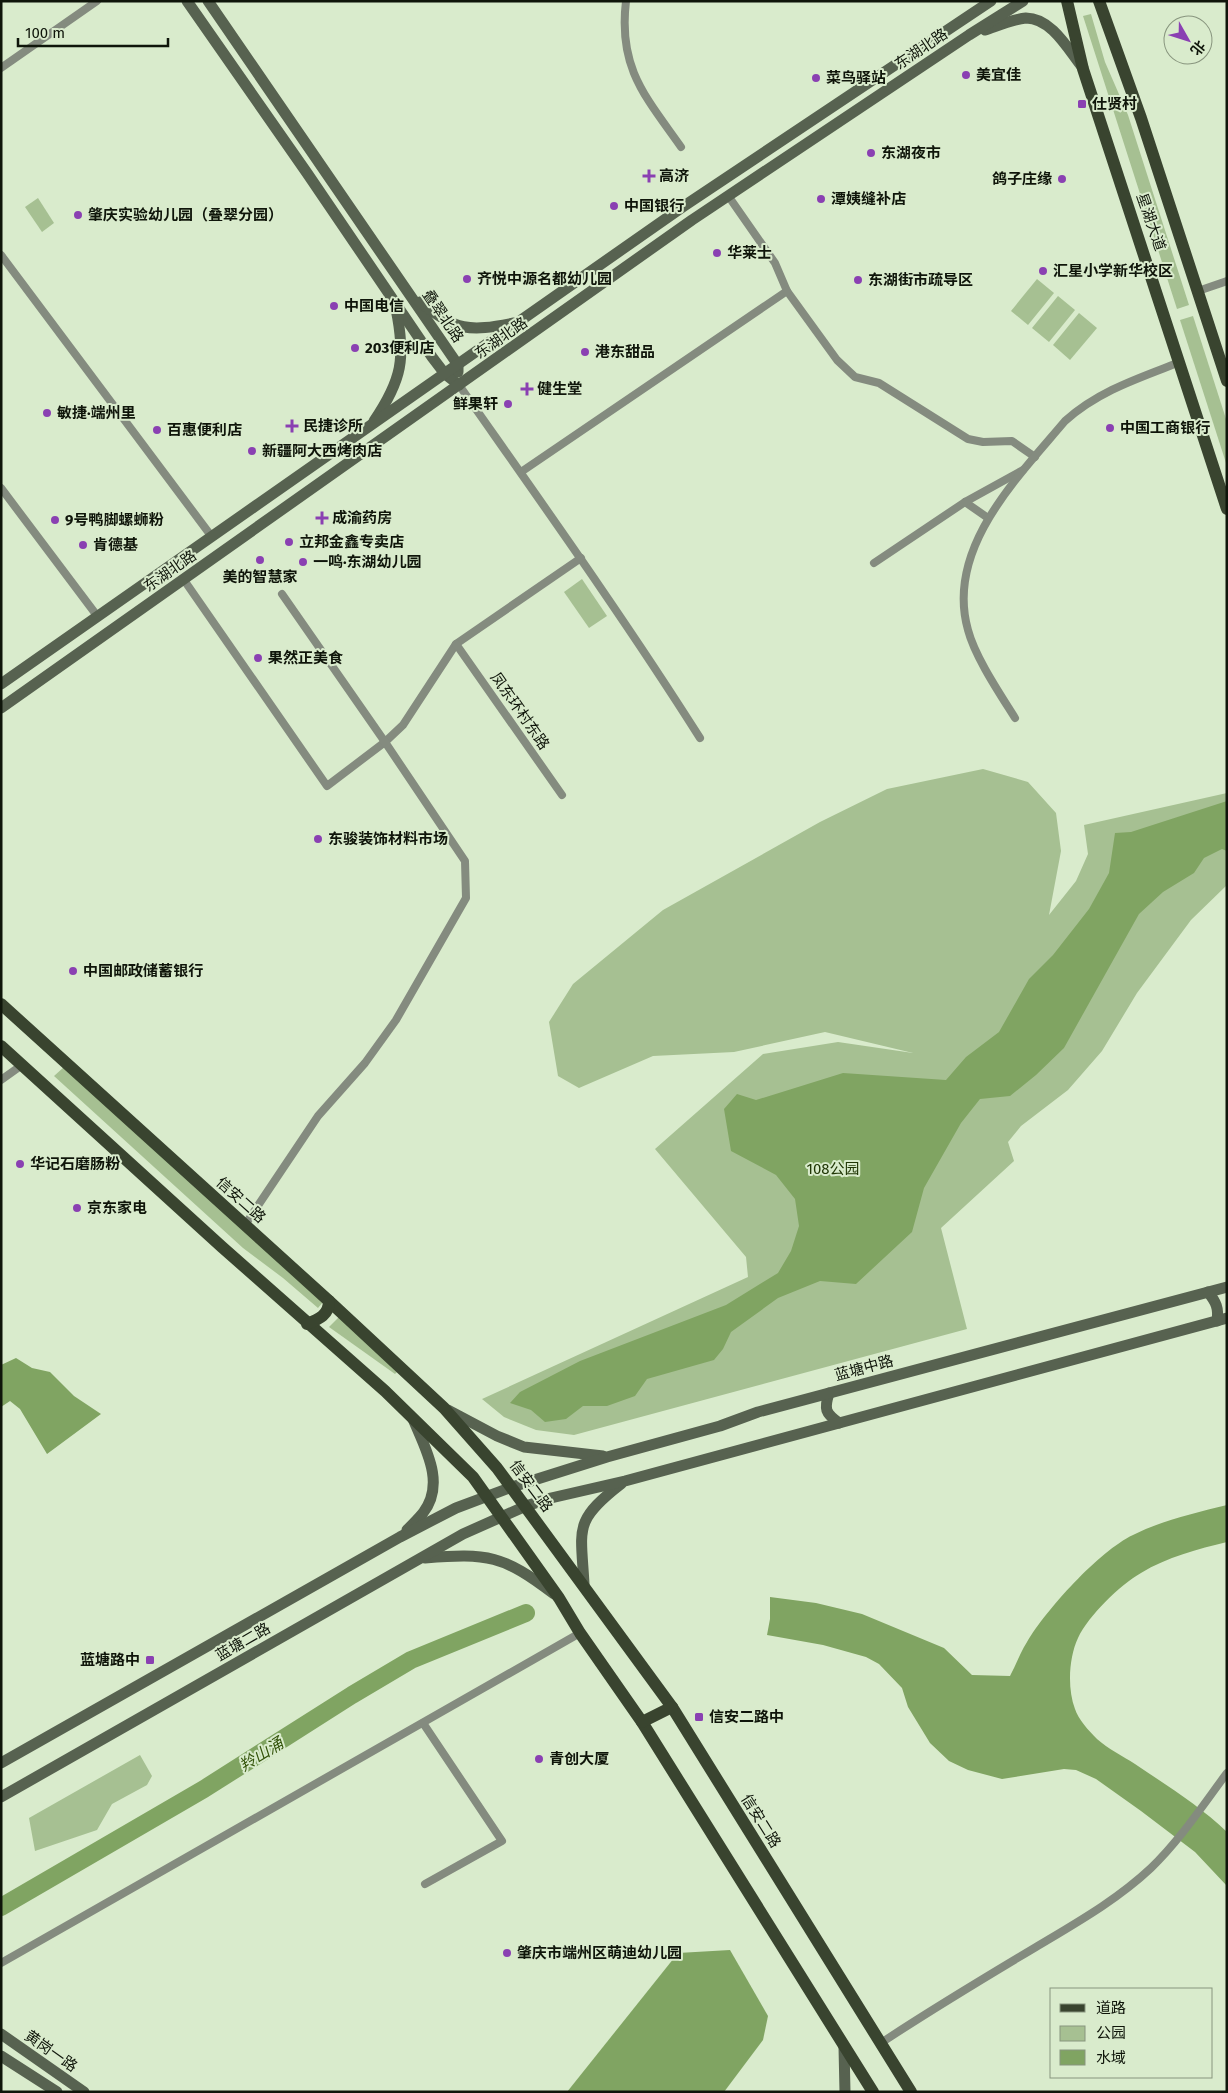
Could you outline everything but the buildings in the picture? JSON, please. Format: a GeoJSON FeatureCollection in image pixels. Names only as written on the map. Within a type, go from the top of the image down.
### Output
{"type":"FeatureCollection","features":[{"type":"Feature","properties":{"kind":"main road"},"geometry":{"type":"LineString","coordinates":[[187,1],[396,305],[445,374],[459,385]]}},
{"type":"Feature","properties":{"kind":"main road","name":"叠翠北路"},"geometry":{"type":"LineString","coordinates":[[208,1],[458,365],[459,385]]}},
{"type":"Feature","properties":{"kind":"main road","name":"东湖北路"},"geometry":{"type":"LineString","coordinates":[[1,684],[696,198],[991,1]]}},
{"type":"Feature","properties":{"kind":"main road","name":"东湖北路"},"geometry":{"type":"LineString","coordinates":[[1,708],[692,220],[1023,1]]}},
{"type":"Feature","properties":{"kind":"main road","name":"星湖大道"},"geometry":{"type":"LineString","coordinates":[[1067,1],[1084,69],[1227,509]]}},
{"type":"Feature","properties":{"kind":"main road","name":"星湖大道"},"geometry":{"type":"LineString","coordinates":[[1099,1],[1227,381]]}},
{"type":"Feature","properties":{"kind":"main road"},"geometry":{"type":"LineString","coordinates":[[960,22],[969,35],[1016,20],[1026,18],[1037,20],[1053,31],[1084,69]]}},
{"type":"Feature","properties":{"kind":"main road"},"geometry":{"type":"LineString","coordinates":[[396,305],[411,295],[437,316],[449,323],[464,327],[484,328],[520,321]]}},
{"type":"Feature","properties":{"kind":"main road"},"geometry":{"type":"LineString","coordinates":[[369,428],[393,391],[399,374],[402,342],[396,305]]}},
{"type":"Feature","properties":{"kind":"main road"},"geometry":{"type":"LineString","coordinates":[[491,342],[501,356]]}},
{"type":"Feature","properties":{"kind":"main road","name":"信安二路"},"geometry":{"type":"LineString","coordinates":[[1,1004],[329,1301],[444,1408],[512,1487],[672,1707],[911,2092]]}},
{"type":"Feature","properties":{"kind":"main road"},"geometry":{"type":"LineString","coordinates":[[1,1046],[307,1324],[412,1416],[466,1471],[487,1497],[559,1598],[580,1633],[642,1722],[844,2047],[874,2092]]}},
{"type":"Feature","properties":{"kind":"main road","name":"蓝塘中路"},"geometry":{"type":"LineString","coordinates":[[487,1497],[512,1487],[607,1457],[720,1426],[758,1412],[1227,1287]]}},
{"type":"Feature","properties":{"kind":"main road"},"geometry":{"type":"LineString","coordinates":[[526,1506],[551,1498],[625,1481],[1222,1319],[1216,1301],[1208,1292]]}},
{"type":"Feature","properties":{"kind":"main road"},"geometry":{"type":"LineString","coordinates":[[307,1324],[325,1315],[329,1309],[329,1301]]}},
{"type":"Feature","properties":{"kind":"main road"},"geometry":{"type":"LineString","coordinates":[[829,1393],[825,1404],[828,1415],[839,1423]]}},
{"type":"Feature","properties":{"kind":"main road"},"geometry":{"type":"LineString","coordinates":[[444,1408],[497,1436],[524,1447],[607,1457]]}},
{"type":"Feature","properties":{"kind":"main road"},"geometry":{"type":"LineString","coordinates":[[400,1537],[423,1513],[430,1501],[434,1483],[429,1458],[412,1416]]}},
{"type":"Feature","properties":{"kind":"main road"},"geometry":{"type":"LineString","coordinates":[[584,1584],[580,1543],[583,1524],[598,1502],[625,1481]]}},
{"type":"Feature","properties":{"kind":"main road","name":"蓝塘二路"},"geometry":{"type":"LineString","coordinates":[[1,1763],[400,1537],[456,1508],[487,1497]]}},
{"type":"Feature","properties":{"kind":"main road","name":"蓝塘二路"},"geometry":{"type":"LineString","coordinates":[[1,1796],[463,1534],[526,1506]]}},
{"type":"Feature","properties":{"kind":"main road"},"geometry":{"type":"LineString","coordinates":[[421,1558],[469,1555],[492,1558],[511,1564],[525,1572],[559,1598]]}},
{"type":"Feature","properties":{"kind":"main road"},"geometry":{"type":"LineString","coordinates":[[642,1722],[672,1707]]}},
{"type":"Feature","properties":{"kind":"main road","name":"黄岗一路"},"geometry":{"type":"LineString","coordinates":[[1,2034],[84,2092]]}},
{"type":"Feature","properties":{"kind":"main road"},"geometry":{"type":"LineString","coordinates":[[844,2047],[845,2092]]}},
{"type":"Feature","properties":{"kind":"main road","name":"黄岗一路"},"geometry":{"type":"LineString","coordinates":[[1,2056],[57,2092]]}},
{"type":"Feature","properties":{"kind":"street"},"geometry":{"type":"LineString","coordinates":[[1,68],[97,1]]}},
{"type":"Feature","properties":{"kind":"street"},"geometry":{"type":"LineString","coordinates":[[626,1],[623,24],[626,53],[638,86],[681,148]]}},
{"type":"Feature","properties":{"kind":"street"},"geometry":{"type":"LineString","coordinates":[[729,197],[775,263],[787,291],[837,360],[855,377],[879,383],[968,439],[982,442],[1012,441],[1032,460]]}},
{"type":"Feature","properties":{"kind":"street"},"geometry":{"type":"LineString","coordinates":[[1,255],[212,537]]}},
{"type":"Feature","properties":{"kind":"street"},"geometry":{"type":"LineString","coordinates":[[1198,291],[1227,281]]}},
{"type":"Feature","properties":{"kind":"street"},"geometry":{"type":"LineString","coordinates":[[521,472],[787,291]]}},
{"type":"Feature","properties":{"kind":"street"},"geometry":{"type":"LineString","coordinates":[[1015,718],[985,667],[968,631],[963,594],[968,560],[988,518],[1032,460],[1065,421],[1079,408],[1115,387],[1180,362]]}},
{"type":"Feature","properties":{"kind":"street"},"geometry":{"type":"LineString","coordinates":[[459,385],[581,558],[651,661],[700,738]]}},
{"type":"Feature","properties":{"kind":"street"},"geometry":{"type":"LineString","coordinates":[[874,563],[965,502],[1022,470],[1032,460]]}},
{"type":"Feature","properties":{"kind":"street"},"geometry":{"type":"LineString","coordinates":[[1,488],[98,617]]}},
{"type":"Feature","properties":{"kind":"street"},"geometry":{"type":"LineString","coordinates":[[965,502],[988,518]]}},
{"type":"Feature","properties":{"kind":"street"},"geometry":{"type":"LineString","coordinates":[[184,580],[327,786],[385,742],[403,725],[456,644],[581,558]]}},
{"type":"Feature","properties":{"kind":"street"},"geometry":{"type":"LineString","coordinates":[[245,1225],[318,1116],[365,1062],[396,1020],[466,898],[465,861],[282,594]]}},
{"type":"Feature","properties":{"kind":"street","name":"凤东环村东路"},"geometry":{"type":"LineString","coordinates":[[456,644],[562,795]]}},
{"type":"Feature","properties":{"kind":"street"},"geometry":{"type":"LineString","coordinates":[[1,1080],[22,1065]]}},
{"type":"Feature","properties":{"kind":"street"},"geometry":{"type":"LineString","coordinates":[[1,1963],[580,1633]]}},
{"type":"Feature","properties":{"kind":"street"},"geometry":{"type":"LineString","coordinates":[[423,1722],[502,1841],[425,1884]]}},
{"type":"Feature","properties":{"kind":"street"},"geometry":{"type":"LineString","coordinates":[[881,2043],[1111,1900],[1152,1867],[1178,1838],[1227,1773]]}},
{"type":"Feature","properties":{"kind":"green space"},"geometry":{"type":"Polygon","coordinates":[[[1091,14],[1105,62],[1128,115],[1189,305],[1177,309],[1083,16],[1091,14]]]}},
{"type":"Feature","properties":{"kind":"green space"},"geometry":{"type":"Polygon","coordinates":[[[38,198],[54,223],[42,232],[25,207],[38,198]]]}},
{"type":"Feature","properties":{"kind":"green space"},"geometry":{"type":"Polygon","coordinates":[[[1037,279],[1054,293],[1028,325],[1011,311],[1037,279]]]}},
{"type":"Feature","properties":{"kind":"green space"},"geometry":{"type":"Polygon","coordinates":[[[1058,296],[1075,310],[1049,342],[1032,328],[1058,296]]]}},
{"type":"Feature","properties":{"kind":"green space"},"geometry":{"type":"Polygon","coordinates":[[[1079,313],[1097,328],[1070,360],[1053,345],[1079,313]]]}},
{"type":"Feature","properties":{"kind":"green space"},"geometry":{"type":"Polygon","coordinates":[[[1193,316],[1227,422],[1227,466],[1180,320],[1193,316]]]}},
{"type":"Feature","properties":{"kind":"green space"},"geometry":{"type":"Polygon","coordinates":[[[582,579],[607,616],[589,628],[564,592],[582,579]]]}},
{"type":"Feature","properties":{"kind":"green space","name":"108公园"},"geometry":{"type":"Polygon","coordinates":[[[983,769],[1028,782],[1056,813],[1061,851],[1049,915],[1076,881],[1088,854],[1084,825],[1227,793],[1227,885],[1191,920],[1137,993],[1102,1051],[1068,1090],[1021,1126],[1008,1142],[1014,1161],[941,1228],[967,1329],[574,1435],[536,1430],[504,1417],[482,1399],[748,1277],[746,1257],[655,1149],[763,1054],[838,1042],[913,1053],[825,1032],[734,1052],[653,1056],[579,1088],[558,1076],[549,1022],[573,984],[663,910],[820,822],[887,789],[983,769]]]}},
{"type":"Feature","properties":{"kind":"green space"},"geometry":{"type":"Polygon","coordinates":[[[64,1067],[323,1302],[318,1308],[283,1278],[243,1248],[54,1076],[64,1067]]]}},
{"type":"Feature","properties":{"kind":"green space"},"geometry":{"type":"Polygon","coordinates":[[[339,1317],[398,1371],[395,1374],[329,1327],[339,1317]]]}},
{"type":"Feature","properties":{"kind":"green space"},"geometry":{"type":"Polygon","coordinates":[[[140,1755],[152,1776],[147,1785],[112,1804],[97,1830],[35,1851],[29,1818],[140,1755]]]}},
{"type":"Feature","properties":{"kind":"water"},"geometry":{"type":"Polygon","coordinates":[[[1227,801],[1227,851],[1222,849],[1204,858],[1194,873],[1163,892],[1139,914],[1064,1048],[1036,1075],[1010,1096],[980,1099],[961,1123],[924,1188],[912,1232],[856,1284],[820,1281],[778,1298],[731,1332],[723,1349],[714,1360],[647,1379],[635,1396],[607,1406],[583,1406],[566,1419],[545,1422],[531,1410],[510,1403],[520,1392],[580,1361],[726,1305],[778,1273],[791,1251],[799,1226],[795,1199],[776,1175],[731,1151],[724,1109],[737,1094],[756,1100],[843,1073],[946,1080],[966,1057],[999,1032],[1029,979],[1053,955],[1089,909],[1109,873],[1115,833],[1131,832],[1227,801]]]}},
{"type":"Feature","properties":{"kind":"water"},"geometry":{"type":"Polygon","coordinates":[[[16,1358],[32,1368],[50,1372],[74,1396],[101,1414],[47,1454],[20,1409],[10,1401],[1,1407],[1,1365],[16,1358]]]}},
{"type":"Feature","properties":{"kind":"water"},"geometry":{"type":"Polygon","coordinates":[[[1227,1505],[1227,1542],[1183,1554],[1151,1567],[1124,1585],[1097,1610],[1083,1629],[1075,1646],[1071,1663],[1070,1682],[1072,1701],[1076,1713],[1097,1739],[1206,1813],[1227,1832],[1227,1886],[1195,1852],[1096,1779],[1076,1770],[1064,1769],[1002,1779],[968,1770],[949,1761],[930,1743],[908,1707],[902,1688],[879,1664],[866,1657],[823,1645],[767,1635],[770,1619],[770,1597],[816,1603],[862,1614],[944,1648],[972,1675],[1010,1676],[1025,1646],[1047,1614],[1074,1582],[1105,1554],[1133,1535],[1156,1525],[1227,1505]]]}},
{"type":"Feature","properties":{"kind":"water"},"geometry":{"type":"Polygon","coordinates":[[[730,1950],[768,2016],[763,2040],[724,2092],[567,2092],[678,1953],[730,1950]]]}},
{"type":"Feature","properties":{"kind":"waterway","name":"羚山涌"},"geometry":{"type":"LineString","coordinates":[[1,1907],[204,1789],[352,1695],[411,1660],[526,1613]]}},
{"type":"Feature","properties":{"kind":"place","name":"美宜佳"},"geometry":{"type":"Point","coordinates":[966,75]}},
{"type":"Feature","properties":{"kind":"place","name":"菜鸟驿站"},"geometry":{"type":"Point","coordinates":[816,78]}},
{"type":"Feature","properties":{"kind":"place","name":"仕贤村"},"geometry":{"type":"Point","coordinates":[1082,104]}},
{"type":"Feature","properties":{"kind":"place","name":"东湖夜市"},"geometry":{"type":"Point","coordinates":[871,153]}},
{"type":"Feature","properties":{"kind":"place","name":"高济"},"geometry":{"type":"Point","coordinates":[649,176]}},
{"type":"Feature","properties":{"kind":"place","name":"鸽子庄缘"},"geometry":{"type":"Point","coordinates":[1062,179]}},
{"type":"Feature","properties":{"kind":"place","name":"潭姨缝补店"},"geometry":{"type":"Point","coordinates":[821,199]}},
{"type":"Feature","properties":{"kind":"place","name":"中国银行"},"geometry":{"type":"Point","coordinates":[614,206]}},
{"type":"Feature","properties":{"kind":"place","name":"肇庆实验幼儿园（叠翠分园）"},"geometry":{"type":"Point","coordinates":[78,215]}},
{"type":"Feature","properties":{"kind":"place","name":"华莱士"},"geometry":{"type":"Point","coordinates":[717,253]}},
{"type":"Feature","properties":{"kind":"place","name":"汇星小学新华校区"},"geometry":{"type":"Point","coordinates":[1043,271]}},
{"type":"Feature","properties":{"kind":"place","name":"齐悦中源名都幼儿园"},"geometry":{"type":"Point","coordinates":[467,279]}},
{"type":"Feature","properties":{"kind":"place","name":"东湖街市疏导区"},"geometry":{"type":"Point","coordinates":[858,280]}},
{"type":"Feature","properties":{"kind":"place","name":"中国电信"},"geometry":{"type":"Point","coordinates":[334,306]}},
{"type":"Feature","properties":{"kind":"place","name":"203便利店"},"geometry":{"type":"Point","coordinates":[355,348]}},
{"type":"Feature","properties":{"kind":"place","name":"港东甜品"},"geometry":{"type":"Point","coordinates":[585,352]}},
{"type":"Feature","properties":{"kind":"place","name":"健生堂"},"geometry":{"type":"Point","coordinates":[527,389]}},
{"type":"Feature","properties":{"kind":"place","name":"鲜果轩"},"geometry":{"type":"Point","coordinates":[508,404]}},
{"type":"Feature","properties":{"kind":"place","name":"敏捷·端州里"},"geometry":{"type":"Point","coordinates":[47,413]}},
{"type":"Feature","properties":{"kind":"place","name":"民捷诊所"},"geometry":{"type":"Point","coordinates":[292,426]}},
{"type":"Feature","properties":{"kind":"place","name":"中国工商银行"},"geometry":{"type":"Point","coordinates":[1110,428]}},
{"type":"Feature","properties":{"kind":"place","name":"百惠便利店"},"geometry":{"type":"Point","coordinates":[157,430]}},
{"type":"Feature","properties":{"kind":"place","name":"新疆阿大西烤肉店"},"geometry":{"type":"Point","coordinates":[252,451]}},
{"type":"Feature","properties":{"kind":"place","name":"成渝药房"},"geometry":{"type":"Point","coordinates":[322,518]}},
{"type":"Feature","properties":{"kind":"place","name":"9号鸭脚螺蛳粉"},"geometry":{"type":"Point","coordinates":[55,520]}},
{"type":"Feature","properties":{"kind":"place","name":"立邦金鑫专卖店"},"geometry":{"type":"Point","coordinates":[289,542]}},
{"type":"Feature","properties":{"kind":"place","name":"肯德基"},"geometry":{"type":"Point","coordinates":[83,545]}},
{"type":"Feature","properties":{"kind":"place","name":"美的智慧家"},"geometry":{"type":"Point","coordinates":[260,560]}},
{"type":"Feature","properties":{"kind":"place","name":"一鸣·东湖幼儿园"},"geometry":{"type":"Point","coordinates":[303,562]}},
{"type":"Feature","properties":{"kind":"place","name":"果然正美食"},"geometry":{"type":"Point","coordinates":[258,658]}},
{"type":"Feature","properties":{"kind":"place","name":"东骏装饰材料市场"},"geometry":{"type":"Point","coordinates":[318,839]}},
{"type":"Feature","properties":{"kind":"place","name":"中国邮政储蓄银行"},"geometry":{"type":"Point","coordinates":[73,971]}},
{"type":"Feature","properties":{"kind":"place","name":"华记石磨肠粉"},"geometry":{"type":"Point","coordinates":[20,1164]}},
{"type":"Feature","properties":{"kind":"place","name":"京东家电"},"geometry":{"type":"Point","coordinates":[77,1208]}},
{"type":"Feature","properties":{"kind":"place","name":"蓝塘路中"},"geometry":{"type":"Point","coordinates":[150,1660]}},
{"type":"Feature","properties":{"kind":"place","name":"信安二路中"},"geometry":{"type":"Point","coordinates":[699,1717]}},
{"type":"Feature","properties":{"kind":"place","name":"青创大厦"},"geometry":{"type":"Point","coordinates":[539,1759]}},
{"type":"Feature","properties":{"kind":"place","name":"肇庆市端州区萌迪幼儿园"},"geometry":{"type":"Point","coordinates":[507,1953]}}]}
